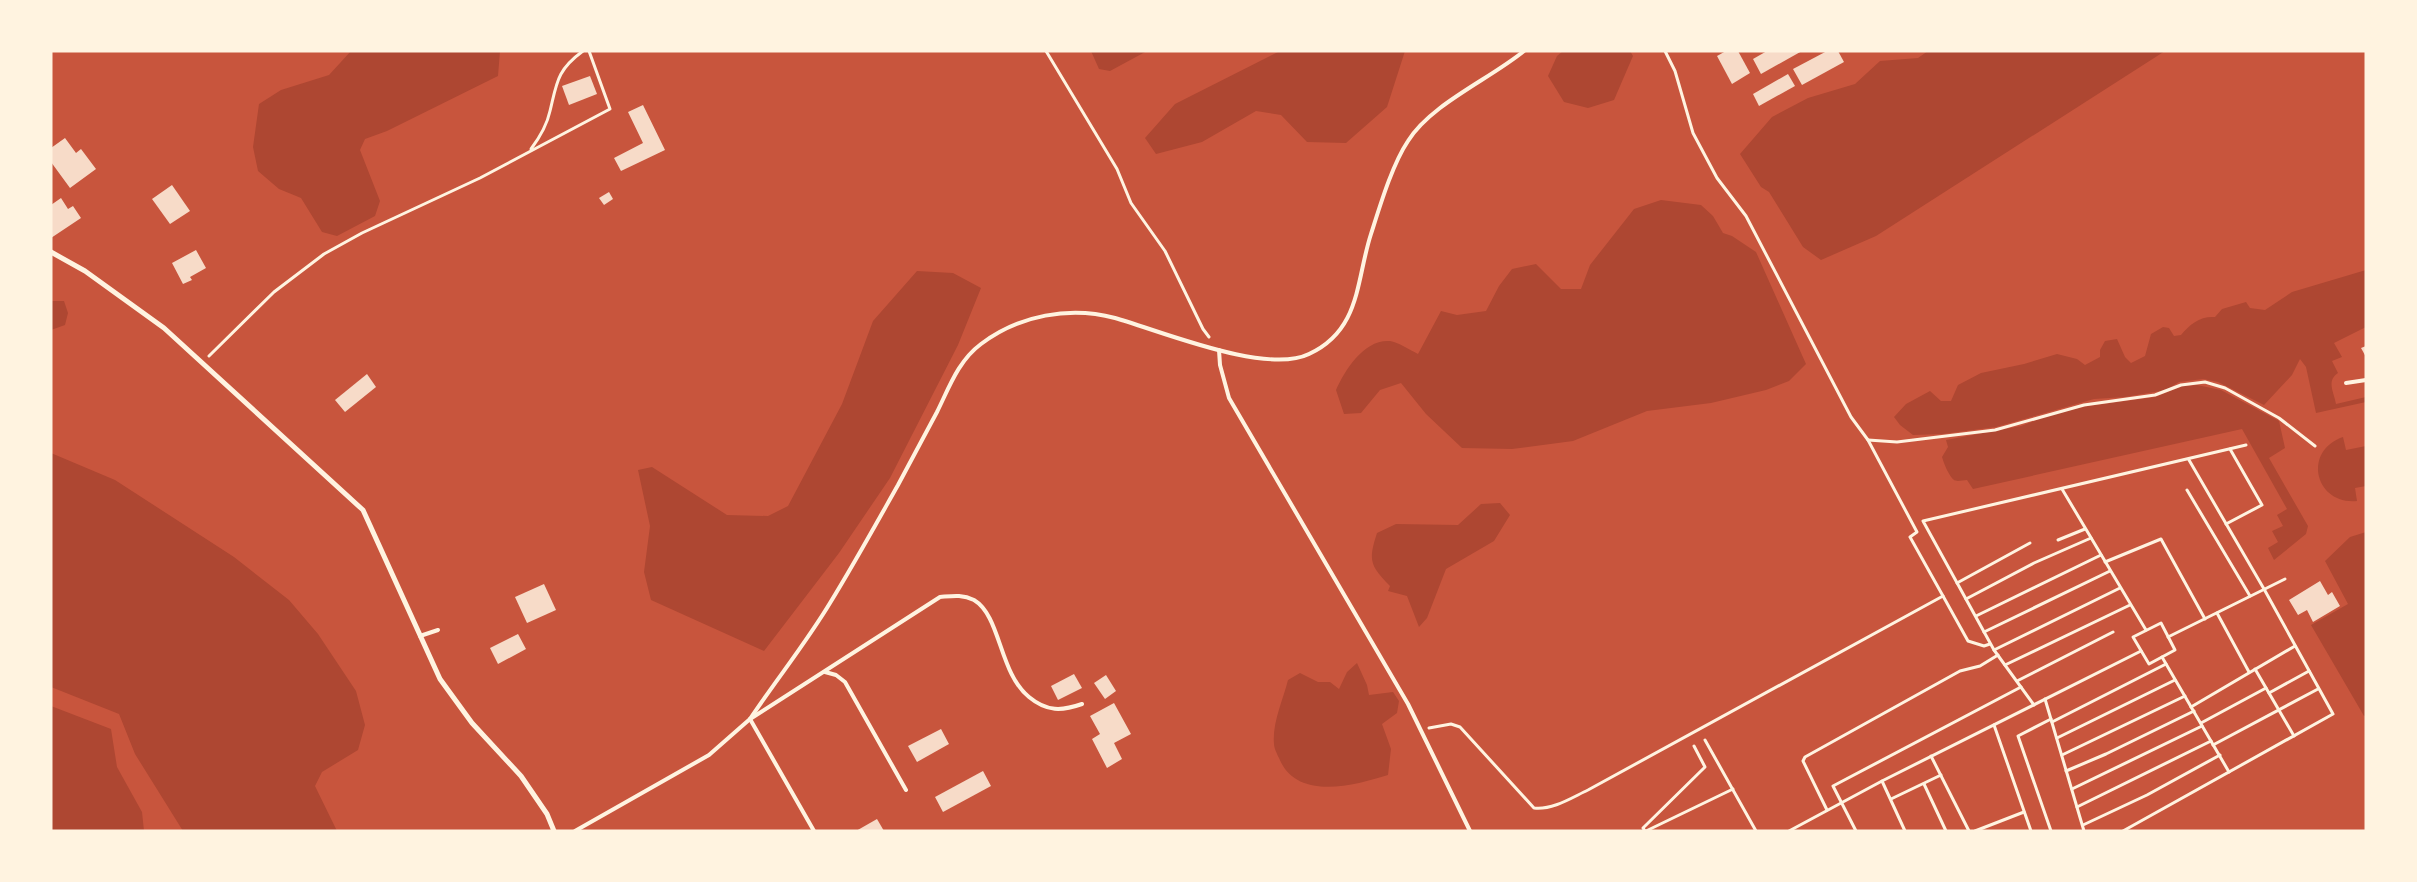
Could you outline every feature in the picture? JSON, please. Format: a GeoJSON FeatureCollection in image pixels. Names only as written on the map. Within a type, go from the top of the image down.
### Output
{"type":"FeatureCollection","features":[{"type":"Feature","properties":{"kind":"street"},"geometry":{"type":"LineString","coordinates":[[51,252],[85,271],[126,298],[203,362],[363,510],[440,679],[472,722],[522,776],[547,814],[554,831]]}},
{"type":"Feature","properties":{"kind":"lane"},"geometry":{"type":"LineString","coordinates":[[750,719],[829,605],[899,484],[958,369],[978,345],[1000,331],[1028,320],[1063,312],[1098,314],[1242,355],[1282,360],[1308,355],[1337,335],[1354,308],[1370,236],[1387,186],[1408,140],[1432,115],[1524,51]]}},
{"type":"Feature","properties":{"kind":"lane"},"geometry":{"type":"LineString","coordinates":[[1219,350],[1220,365],[1229,398],[1421,730],[1470,831]]}},
{"type":"Feature","properties":{"kind":"lane"},"geometry":{"type":"LineString","coordinates":[[2346,383],[2366,380]]}},
{"type":"Feature","properties":{"kind":"lane"},"geometry":{"type":"LineString","coordinates":[[575,831],[709,755],[750,719],[940,597],[960,595],[974,601],[987,612],[1012,678],[1025,694],[1047,709],[1064,710],[1082,704]]}},
{"type":"Feature","properties":{"kind":"lane"},"geometry":{"type":"LineString","coordinates":[[420,636],[438,630]]}},
{"type":"Feature","properties":{"kind":"lane"},"geometry":{"type":"LineString","coordinates":[[825,672],[836,675],[845,682],[906,790]]}},
{"type":"Feature","properties":{"kind":"lane"},"geometry":{"type":"LineString","coordinates":[[750,719],[814,831]]}},
{"type":"Feature","properties":{"kind":"path"},"geometry":{"type":"LineString","coordinates":[[529,151],[543,132],[558,77],[566,65],[583,51]]}},
{"type":"Feature","properties":{"kind":"path"},"geometry":{"type":"LineString","coordinates":[[203,362],[274,292],[324,254],[362,233],[480,178],[610,109],[589,51]]}},
{"type":"Feature","properties":{"kind":"path"},"geometry":{"type":"LineString","coordinates":[[1046,51],[1116,170],[1131,203],[1165,251],[1203,329],[1219,350]]}},
{"type":"Feature","properties":{"kind":"path"},"geometry":{"type":"LineString","coordinates":[[1665,51],[1675,71],[1693,133],[1717,178],[1746,216],[1851,417],[1868,440],[1917,532],[1910,537],[1968,641],[1984,646],[1990,644]]}},
{"type":"Feature","properties":{"kind":"path"},"geometry":{"type":"LineString","coordinates":[[1868,440],[1897,442],[1995,430],[2084,404],[2155,395],[2182,384],[2206,382],[2225,388],[2279,418],[2315,446]]}},
{"type":"Feature","properties":{"kind":"path"},"geometry":{"type":"LineString","coordinates":[[2034,705],[1990,644],[1923,521],[2246,445]]}},
{"type":"Feature","properties":{"kind":"path"},"geometry":{"type":"LineString","coordinates":[[2226,524],[2262,505],[2230,449]]}},
{"type":"Feature","properties":{"kind":"path"},"geometry":{"type":"LineString","coordinates":[[2123,831],[2332,714],[2264,589],[2188,460]]}},
{"type":"Feature","properties":{"kind":"path"},"geometry":{"type":"LineString","coordinates":[[2062,489],[2146,630]]}},
{"type":"Feature","properties":{"kind":"path"},"geometry":{"type":"LineString","coordinates":[[2187,490],[2250,596]]}},
{"type":"Feature","properties":{"kind":"path"},"geometry":{"type":"LineString","coordinates":[[2058,540],[2085,528]]}},
{"type":"Feature","properties":{"kind":"path"},"geometry":{"type":"LineString","coordinates":[[1966,600],[2034,563],[2091,538]]}},
{"type":"Feature","properties":{"kind":"path"},"geometry":{"type":"LineString","coordinates":[[2105,562],[2161,539],[2205,619]]}},
{"type":"Feature","properties":{"kind":"path"},"geometry":{"type":"LineString","coordinates":[[1957,583],[2030,543]]}},
{"type":"Feature","properties":{"kind":"path"},"geometry":{"type":"LineString","coordinates":[[1975,616],[2101,555]]}},
{"type":"Feature","properties":{"kind":"path"},"geometry":{"type":"LineString","coordinates":[[1984,632],[2110,571]]}},
{"type":"Feature","properties":{"kind":"path"},"geometry":{"type":"LineString","coordinates":[[2168,637],[2284,579]]}},
{"type":"Feature","properties":{"kind":"path"},"geometry":{"type":"LineString","coordinates":[[1994,650],[2120,588]]}},
{"type":"Feature","properties":{"kind":"path"},"geometry":{"type":"LineString","coordinates":[[1421,730],[1451,724],[1460,727],[1534,808],[1543,809],[1588,790],[1943,596]]}},
{"type":"Feature","properties":{"kind":"path"},"geometry":{"type":"LineString","coordinates":[[2005,665],[2130,605]]}},
{"type":"Feature","properties":{"kind":"path"},"geometry":{"type":"LineString","coordinates":[[2217,613],[2249,672]]}},
{"type":"Feature","properties":{"kind":"path"},"geometry":{"type":"LineString","coordinates":[[2161,623],[2168,637],[2175,650],[2149,664],[2133,637],[2161,623]]}},
{"type":"Feature","properties":{"kind":"path"},"geometry":{"type":"LineString","coordinates":[[2017,681],[2113,632]]}},
{"type":"Feature","properties":{"kind":"path"},"geometry":{"type":"LineString","coordinates":[[2066,770],[2106,754],[2193,709],[2249,672],[2295,646]]}},
{"type":"Feature","properties":{"kind":"path"},"geometry":{"type":"LineString","coordinates":[[1788,831],[1795,829],[1842,801],[2141,651]]}},
{"type":"Feature","properties":{"kind":"path"},"geometry":{"type":"LineString","coordinates":[[1827,810],[1803,761],[1805,757],[1960,671],[1980,666],[1998,655]]}},
{"type":"Feature","properties":{"kind":"path"},"geometry":{"type":"LineString","coordinates":[[2162,657],[2229,772]]}},
{"type":"Feature","properties":{"kind":"path"},"geometry":{"type":"LineString","coordinates":[[2051,831],[2018,736],[2166,664]]}},
{"type":"Feature","properties":{"kind":"path"},"geometry":{"type":"LineString","coordinates":[[2255,669],[2294,736]]}},
{"type":"Feature","properties":{"kind":"path"},"geometry":{"type":"LineString","coordinates":[[2269,693],[2309,671]]}},
{"type":"Feature","properties":{"kind":"path"},"geometry":{"type":"LineString","coordinates":[[2056,738],[2175,680]]}},
{"type":"Feature","properties":{"kind":"path"},"geometry":{"type":"LineString","coordinates":[[1856,831],[1842,801],[1832,786],[2021,687]]}},
{"type":"Feature","properties":{"kind":"path"},"geometry":{"type":"LineString","coordinates":[[2072,789],[2202,724],[2266,688]]}},
{"type":"Feature","properties":{"kind":"path"},"geometry":{"type":"LineString","coordinates":[[2077,807],[2212,743],[2318,688]]}},
{"type":"Feature","properties":{"kind":"path"},"geometry":{"type":"LineString","coordinates":[[2062,755],[2185,696]]}},
{"type":"Feature","properties":{"kind":"path"},"geometry":{"type":"LineString","coordinates":[[2045,699],[2084,831]]}},
{"type":"Feature","properties":{"kind":"path"},"geometry":{"type":"LineString","coordinates":[[1994,725],[2031,831]]}},
{"type":"Feature","properties":{"kind":"path"},"geometry":{"type":"LineString","coordinates":[[1705,740],[1756,831]]}},
{"type":"Feature","properties":{"kind":"path"},"geometry":{"type":"LineString","coordinates":[[1694,746],[1705,767],[1643,828],[1646,831],[1733,789]]}},
{"type":"Feature","properties":{"kind":"path"},"geometry":{"type":"LineString","coordinates":[[2083,825],[2147,795],[2220,755]]}},
{"type":"Feature","properties":{"kind":"path"},"geometry":{"type":"LineString","coordinates":[[1931,756],[1969,831]]}},
{"type":"Feature","properties":{"kind":"path"},"geometry":{"type":"LineString","coordinates":[[1891,799],[1941,775]]}},
{"type":"Feature","properties":{"kind":"path"},"geometry":{"type":"LineString","coordinates":[[1882,781],[1905,831]]}},
{"type":"Feature","properties":{"kind":"path"},"geometry":{"type":"LineString","coordinates":[[1924,784],[1946,831]]}},
{"type":"Feature","properties":{"kind":"path"},"geometry":{"type":"LineString","coordinates":[[1975,831],[2024,812]]}},
{"type":"Feature","properties":{"kind":"shaded area"},"geometry":{"type":"Polygon","coordinates":[[[351,51],[500,51],[498,76],[387,131],[365,139],[360,150],[380,201],[375,216],[337,236],[322,232],[301,198],[279,189],[258,171],[253,147],[259,104],[281,90],[329,75],[351,51]]]}},
{"type":"Feature","properties":{"kind":"shaded area"},"geometry":{"type":"Polygon","coordinates":[[[1091,51],[1147,51],[1110,71],[1099,69],[1091,51]]]}},
{"type":"Feature","properties":{"kind":"shaded area"},"geometry":{"type":"Polygon","coordinates":[[[1280,51],[1405,51],[1387,107],[1346,143],[1307,142],[1281,115],[1256,111],[1202,142],[1156,154],[1145,138],[1175,104],[1280,51]]]}},
{"type":"Feature","properties":{"kind":"shaded area"},"geometry":{"type":"Polygon","coordinates":[[[1563,51],[1630,51],[1633,56],[1614,100],[1588,108],[1564,102],[1548,76],[1557,56],[1563,51]]]}},
{"type":"Feature","properties":{"kind":"shaded area"},"geometry":{"type":"Polygon","coordinates":[[[1928,51],[2165,51],[1876,236],[1821,260],[1803,247],[1769,192],[1761,187],[1740,154],[1772,117],[1808,98],[1855,84],[1880,61],[1918,58],[1928,51]]]}},
{"type":"Feature","properties":{"kind":"shaded area"},"geometry":{"type":"Polygon","coordinates":[[[1661,200],[1701,205],[1713,216],[1723,233],[1732,236],[1756,252],[1806,364],[1789,381],[1766,390],[1711,403],[1647,411],[1573,441],[1512,449],[1462,448],[1426,414],[1401,383],[1380,390],[1361,413],[1344,414],[1336,390],[1350,365],[1364,350],[1372,345],[1390,341],[1418,354],[1441,311],[1457,315],[1486,311],[1499,286],[1512,269],[1536,264],[1561,289],[1581,289],[1590,265],[1634,209],[1661,200]]]}},
{"type":"Feature","properties":{"kind":"shaded area"},"geometry":{"type":"Polygon","coordinates":[[[2366,270],[2366,327],[2334,343],[2342,357],[2332,361],[2338,373],[2334,376],[2332,383],[2336,404],[2366,397],[2366,402],[2316,413],[2306,367],[2300,359],[2292,375],[2264,405],[2218,382],[2203,379],[2179,382],[2166,390],[2125,397],[2094,399],[1996,427],[1943,434],[1913,435],[1900,425],[1894,417],[1906,404],[1930,391],[1941,401],[1951,401],[1958,385],[1981,373],[2024,364],[2057,354],[2077,359],[2085,365],[2100,357],[2100,350],[2105,341],[2117,339],[2125,357],[2131,363],[2145,356],[2151,334],[2163,327],[2169,328],[2174,336],[2181,335],[2196,322],[2205,318],[2215,317],[2222,309],[2246,302],[2250,308],[2265,310],[2292,292],[2366,270]]]}},
{"type":"Feature","properties":{"kind":"shaded area"},"geometry":{"type":"Polygon","coordinates":[[[917,271],[953,273],[981,288],[958,345],[890,478],[839,553],[764,651],[651,600],[644,572],[650,526],[638,470],[652,467],[727,515],[768,516],[788,506],[842,404],[873,321],[917,271]]]}},
{"type":"Feature","properties":{"kind":"shaded area"},"geometry":{"type":"Polygon","coordinates":[[[51,301],[64,301],[68,313],[65,325],[51,330],[51,301]]]}},
{"type":"Feature","properties":{"kind":"shaded area"},"geometry":{"type":"Polygon","coordinates":[[[2197,385],[2221,390],[2279,421],[2285,448],[2269,458],[2308,526],[2306,534],[2274,560],[2268,548],[2278,542],[2272,531],[2283,526],[2277,515],[2287,509],[2242,429],[1973,489],[1967,480],[1957,481],[1952,478],[1942,457],[1948,447],[1946,440],[2021,426],[2052,414],[2088,406],[2155,397],[2183,386],[2197,385]]]}},
{"type":"Feature","properties":{"kind":"shaded area"},"geometry":{"type":"Polygon","coordinates":[[[2343,437],[2346,450],[2366,446],[2366,486],[2355,488],[2357,501],[2343,500],[2331,495],[2323,486],[2319,476],[2318,464],[2322,453],[2330,444],[2343,437]]]}},
{"type":"Feature","properties":{"kind":"shaded area"},"geometry":{"type":"Polygon","coordinates":[[[51,453],[115,480],[234,557],[289,600],[318,634],[356,691],[365,725],[358,750],[322,772],[315,786],[337,831],[183,831],[135,754],[119,714],[51,687],[51,453]]]}},
{"type":"Feature","properties":{"kind":"shaded area"},"geometry":{"type":"Polygon","coordinates":[[[1500,503],[1510,515],[1494,541],[1446,569],[1427,618],[1419,627],[1407,596],[1388,591],[1390,586],[1375,567],[1372,550],[1377,533],[1396,524],[1458,525],[1481,504],[1500,503]]]}},
{"type":"Feature","properties":{"kind":"shaded area"},"geometry":{"type":"Polygon","coordinates":[[[2366,532],[2366,715],[2364,716],[2311,625],[2348,604],[2325,561],[2350,537],[2366,532]]]}},
{"type":"Feature","properties":{"kind":"shaded area"},"geometry":{"type":"Polygon","coordinates":[[[1357,663],[1367,685],[1369,695],[1393,692],[1399,701],[1397,713],[1382,724],[1391,749],[1388,775],[1359,783],[1327,787],[1312,785],[1298,780],[1287,772],[1274,746],[1276,720],[1288,680],[1300,673],[1318,682],[1330,682],[1339,689],[1347,672],[1357,663]]]}},
{"type":"Feature","properties":{"kind":"shaded area"},"geometry":{"type":"Polygon","coordinates":[[[51,706],[111,729],[117,767],[142,812],[144,831],[51,831],[51,706]]]}},
{"type":"Feature","properties":{"kind":"building"},"geometry":{"type":"Polygon","coordinates":[[[1726,51],[1738,51],[1750,73],[1732,84],[1717,56],[1726,51]]]}},
{"type":"Feature","properties":{"kind":"building"},"geometry":{"type":"Polygon","coordinates":[[[1767,51],[1802,51],[1761,74],[1753,59],[1767,51]]]}},
{"type":"Feature","properties":{"kind":"building"},"geometry":{"type":"Polygon","coordinates":[[[1827,51],[1838,51],[1844,62],[1802,85],[1793,69],[1827,51]]]}},
{"type":"Feature","properties":{"kind":"building"},"geometry":{"type":"Polygon","coordinates":[[[1788,74],[1795,86],[1759,106],[1753,94],[1788,74]]]}},
{"type":"Feature","properties":{"kind":"building"},"geometry":{"type":"Polygon","coordinates":[[[590,76],[597,94],[569,105],[562,86],[590,76]]]}},
{"type":"Feature","properties":{"kind":"building"},"geometry":{"type":"Polygon","coordinates":[[[643,105],[665,150],[621,171],[614,158],[643,143],[628,112],[643,105]]]}},
{"type":"Feature","properties":{"kind":"building"},"geometry":{"type":"Polygon","coordinates":[[[65,138],[76,153],[81,149],[96,169],[70,188],[51,162],[51,148],[65,138]]]}},
{"type":"Feature","properties":{"kind":"building"},"geometry":{"type":"Polygon","coordinates":[[[172,185],[190,211],[170,224],[152,199],[172,185]]]}},
{"type":"Feature","properties":{"kind":"building"},"geometry":{"type":"Polygon","coordinates":[[[609,192],[613,199],[604,205],[599,198],[609,192]]]}},
{"type":"Feature","properties":{"kind":"building"},"geometry":{"type":"Polygon","coordinates":[[[61,198],[68,209],[73,206],[81,218],[51,238],[51,205],[61,198]]]}},
{"type":"Feature","properties":{"kind":"building"},"geometry":{"type":"Polygon","coordinates":[[[196,250],[206,268],[190,277],[192,280],[183,284],[172,263],[196,250]]]}},
{"type":"Feature","properties":{"kind":"building"},"geometry":{"type":"Polygon","coordinates":[[[2366,346],[2366,357],[2361,348],[2366,346]]]}},
{"type":"Feature","properties":{"kind":"building"},"geometry":{"type":"Polygon","coordinates":[[[367,374],[376,387],[345,412],[335,400],[367,374]]]}},
{"type":"Feature","properties":{"kind":"building"},"geometry":{"type":"Polygon","coordinates":[[[2320,581],[2328,595],[2332,592],[2340,606],[2313,622],[2307,610],[2298,615],[2289,600],[2320,581]]]}},
{"type":"Feature","properties":{"kind":"building"},"geometry":{"type":"Polygon","coordinates":[[[544,584],[556,610],[527,623],[515,597],[544,584]]]}},
{"type":"Feature","properties":{"kind":"building"},"geometry":{"type":"Polygon","coordinates":[[[518,634],[526,649],[498,664],[490,648],[518,634]]]}},
{"type":"Feature","properties":{"kind":"building"},"geometry":{"type":"Polygon","coordinates":[[[1074,674],[1082,688],[1058,700],[1051,686],[1074,674]]]}},
{"type":"Feature","properties":{"kind":"building"},"geometry":{"type":"Polygon","coordinates":[[[1106,675],[1116,691],[1105,699],[1094,683],[1106,675]]]}},
{"type":"Feature","properties":{"kind":"building"},"geometry":{"type":"Polygon","coordinates":[[[1114,703],[1131,734],[1114,743],[1122,759],[1107,768],[1092,739],[1100,734],[1090,716],[1114,703]]]}},
{"type":"Feature","properties":{"kind":"building"},"geometry":{"type":"Polygon","coordinates":[[[941,729],[949,744],[917,762],[908,746],[941,729]]]}},
{"type":"Feature","properties":{"kind":"building"},"geometry":{"type":"Polygon","coordinates":[[[983,771],[991,786],[943,812],[935,797],[983,771]]]}},
{"type":"Feature","properties":{"kind":"building"},"geometry":{"type":"Polygon","coordinates":[[[877,819],[884,831],[856,831],[877,819]]]}}]}
